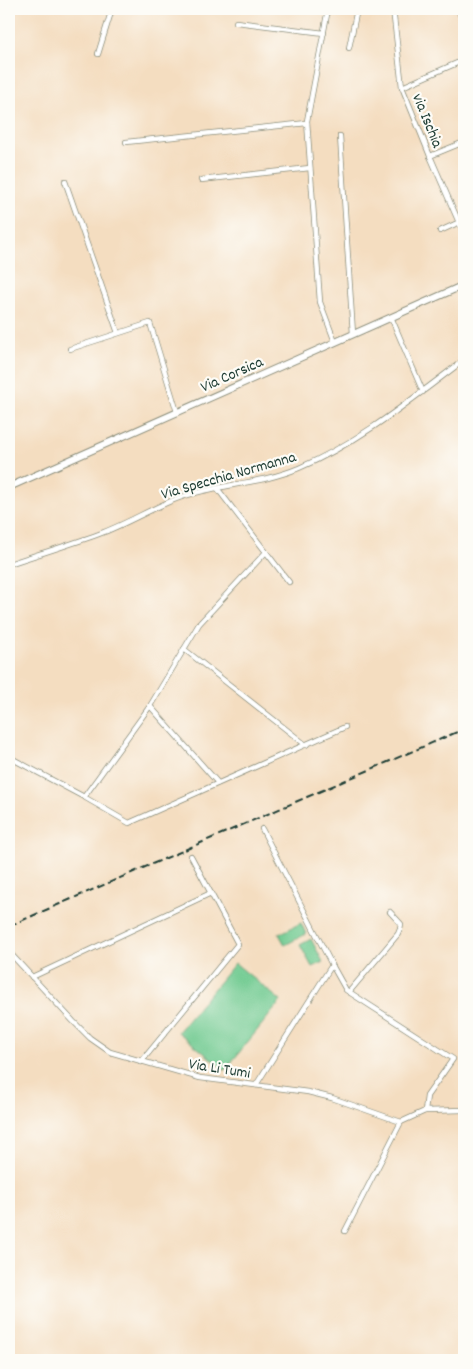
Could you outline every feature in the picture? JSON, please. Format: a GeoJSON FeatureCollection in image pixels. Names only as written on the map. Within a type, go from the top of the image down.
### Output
{"type":"FeatureCollection","features":[{"type":"Feature","properties":{"kind":"main road","name":"Via Corsica"},"geometry":{"type":"LineString","coordinates":[[9,487],[464,285]]}},
{"type":"Feature","properties":{"kind":"street"},"geometry":{"type":"LineString","coordinates":[[98,54],[112,9]]}},
{"type":"Feature","properties":{"kind":"street"},"geometry":{"type":"LineString","coordinates":[[328,9],[307,123],[320,302],[335,342]]}},
{"type":"Feature","properties":{"kind":"street"},"geometry":{"type":"LineString","coordinates":[[350,48],[357,9]]}},
{"type":"Feature","properties":{"kind":"street","name":"via Ischia"},"geometry":{"type":"LineString","coordinates":[[393,9],[402,87],[464,234]]}},
{"type":"Feature","properties":{"kind":"street"},"geometry":{"type":"LineString","coordinates":[[458,9],[464,24]]}},
{"type":"Feature","properties":{"kind":"street"},"geometry":{"type":"LineString","coordinates":[[236,22],[324,33]]}},
{"type":"Feature","properties":{"kind":"street"},"geometry":{"type":"LineString","coordinates":[[402,87],[464,60]]}},
{"type":"Feature","properties":{"kind":"street"},"geometry":{"type":"LineString","coordinates":[[126,142],[307,123]]}},
{"type":"Feature","properties":{"kind":"street"},"geometry":{"type":"LineString","coordinates":[[340,136],[353,334]]}},
{"type":"Feature","properties":{"kind":"street"},"geometry":{"type":"LineString","coordinates":[[430,156],[464,142]]}},
{"type":"Feature","properties":{"kind":"street"},"geometry":{"type":"LineString","coordinates":[[201,180],[310,168]]}},
{"type":"Feature","properties":{"kind":"street"},"geometry":{"type":"LineString","coordinates":[[65,181],[118,333]]}},
{"type":"Feature","properties":{"kind":"street"},"geometry":{"type":"LineString","coordinates":[[440,231],[464,220]]}},
{"type":"Feature","properties":{"kind":"street"},"geometry":{"type":"LineString","coordinates":[[391,317],[422,392]]}},
{"type":"Feature","properties":{"kind":"street"},"geometry":{"type":"LineString","coordinates":[[70,349],[150,323],[177,412]]}},
{"type":"Feature","properties":{"kind":"street","name":"Via Specchia Normanna"},"geometry":{"type":"LineString","coordinates":[[9,564],[100,534],[172,500],[266,478],[299,468],[338,448],[385,419],[464,360]]}},
{"type":"Feature","properties":{"kind":"street"},"geometry":{"type":"LineString","coordinates":[[217,488],[289,582]]}},
{"type":"Feature","properties":{"kind":"street"},"geometry":{"type":"LineString","coordinates":[[84,797],[150,706],[199,624],[266,552]]}},
{"type":"Feature","properties":{"kind":"street"},"geometry":{"type":"LineString","coordinates":[[184,649],[306,745]]}},
{"type":"Feature","properties":{"kind":"street"},"geometry":{"type":"LineString","coordinates":[[150,706],[218,784]]}},
{"type":"Feature","properties":{"kind":"street"},"geometry":{"type":"LineString","coordinates":[[9,757],[129,823],[345,728]]}},
{"type":"Feature","properties":{"kind":"street"},"geometry":{"type":"LineString","coordinates":[[262,829],[346,990],[453,1059],[427,1096],[425,1111]]}},
{"type":"Feature","properties":{"kind":"street"},"geometry":{"type":"LineString","coordinates":[[142,1062],[238,944],[191,856]]}},
{"type":"Feature","properties":{"kind":"street"},"geometry":{"type":"LineString","coordinates":[[32,976],[211,893]]}},
{"type":"Feature","properties":{"kind":"street"},"geometry":{"type":"LineString","coordinates":[[349,992],[398,934],[401,924],[390,912]]}},
{"type":"Feature","properties":{"kind":"street","name":"Via Li Tumi"},"geometry":{"type":"LineString","coordinates":[[9,952],[90,1038],[110,1052],[200,1078],[308,1092],[332,1098],[401,1122]]}},
{"type":"Feature","properties":{"kind":"street"},"geometry":{"type":"LineString","coordinates":[[256,1085],[332,965]]}},
{"type":"Feature","properties":{"kind":"street"},"geometry":{"type":"LineString","coordinates":[[345,1231],[401,1122],[425,1111],[464,1110]]}},
{"type":"Feature","properties":{"kind":"green space"},"geometry":{"type":"Polygon","coordinates":[[[301,923],[306,934],[285,945],[279,934],[301,923]]]}},
{"type":"Feature","properties":{"kind":"green space"},"geometry":{"type":"Polygon","coordinates":[[[311,939],[323,962],[312,967],[300,945],[311,939]]]}},
{"type":"Feature","properties":{"kind":"green space"},"geometry":{"type":"Polygon","coordinates":[[[235,963],[281,1001],[225,1070],[178,1032],[235,963]]]}},
{"type":"Feature","properties":{"kind":"railway"},"geometry":{"type":"LineString","coordinates":[[9,926],[464,729]]}}]}
